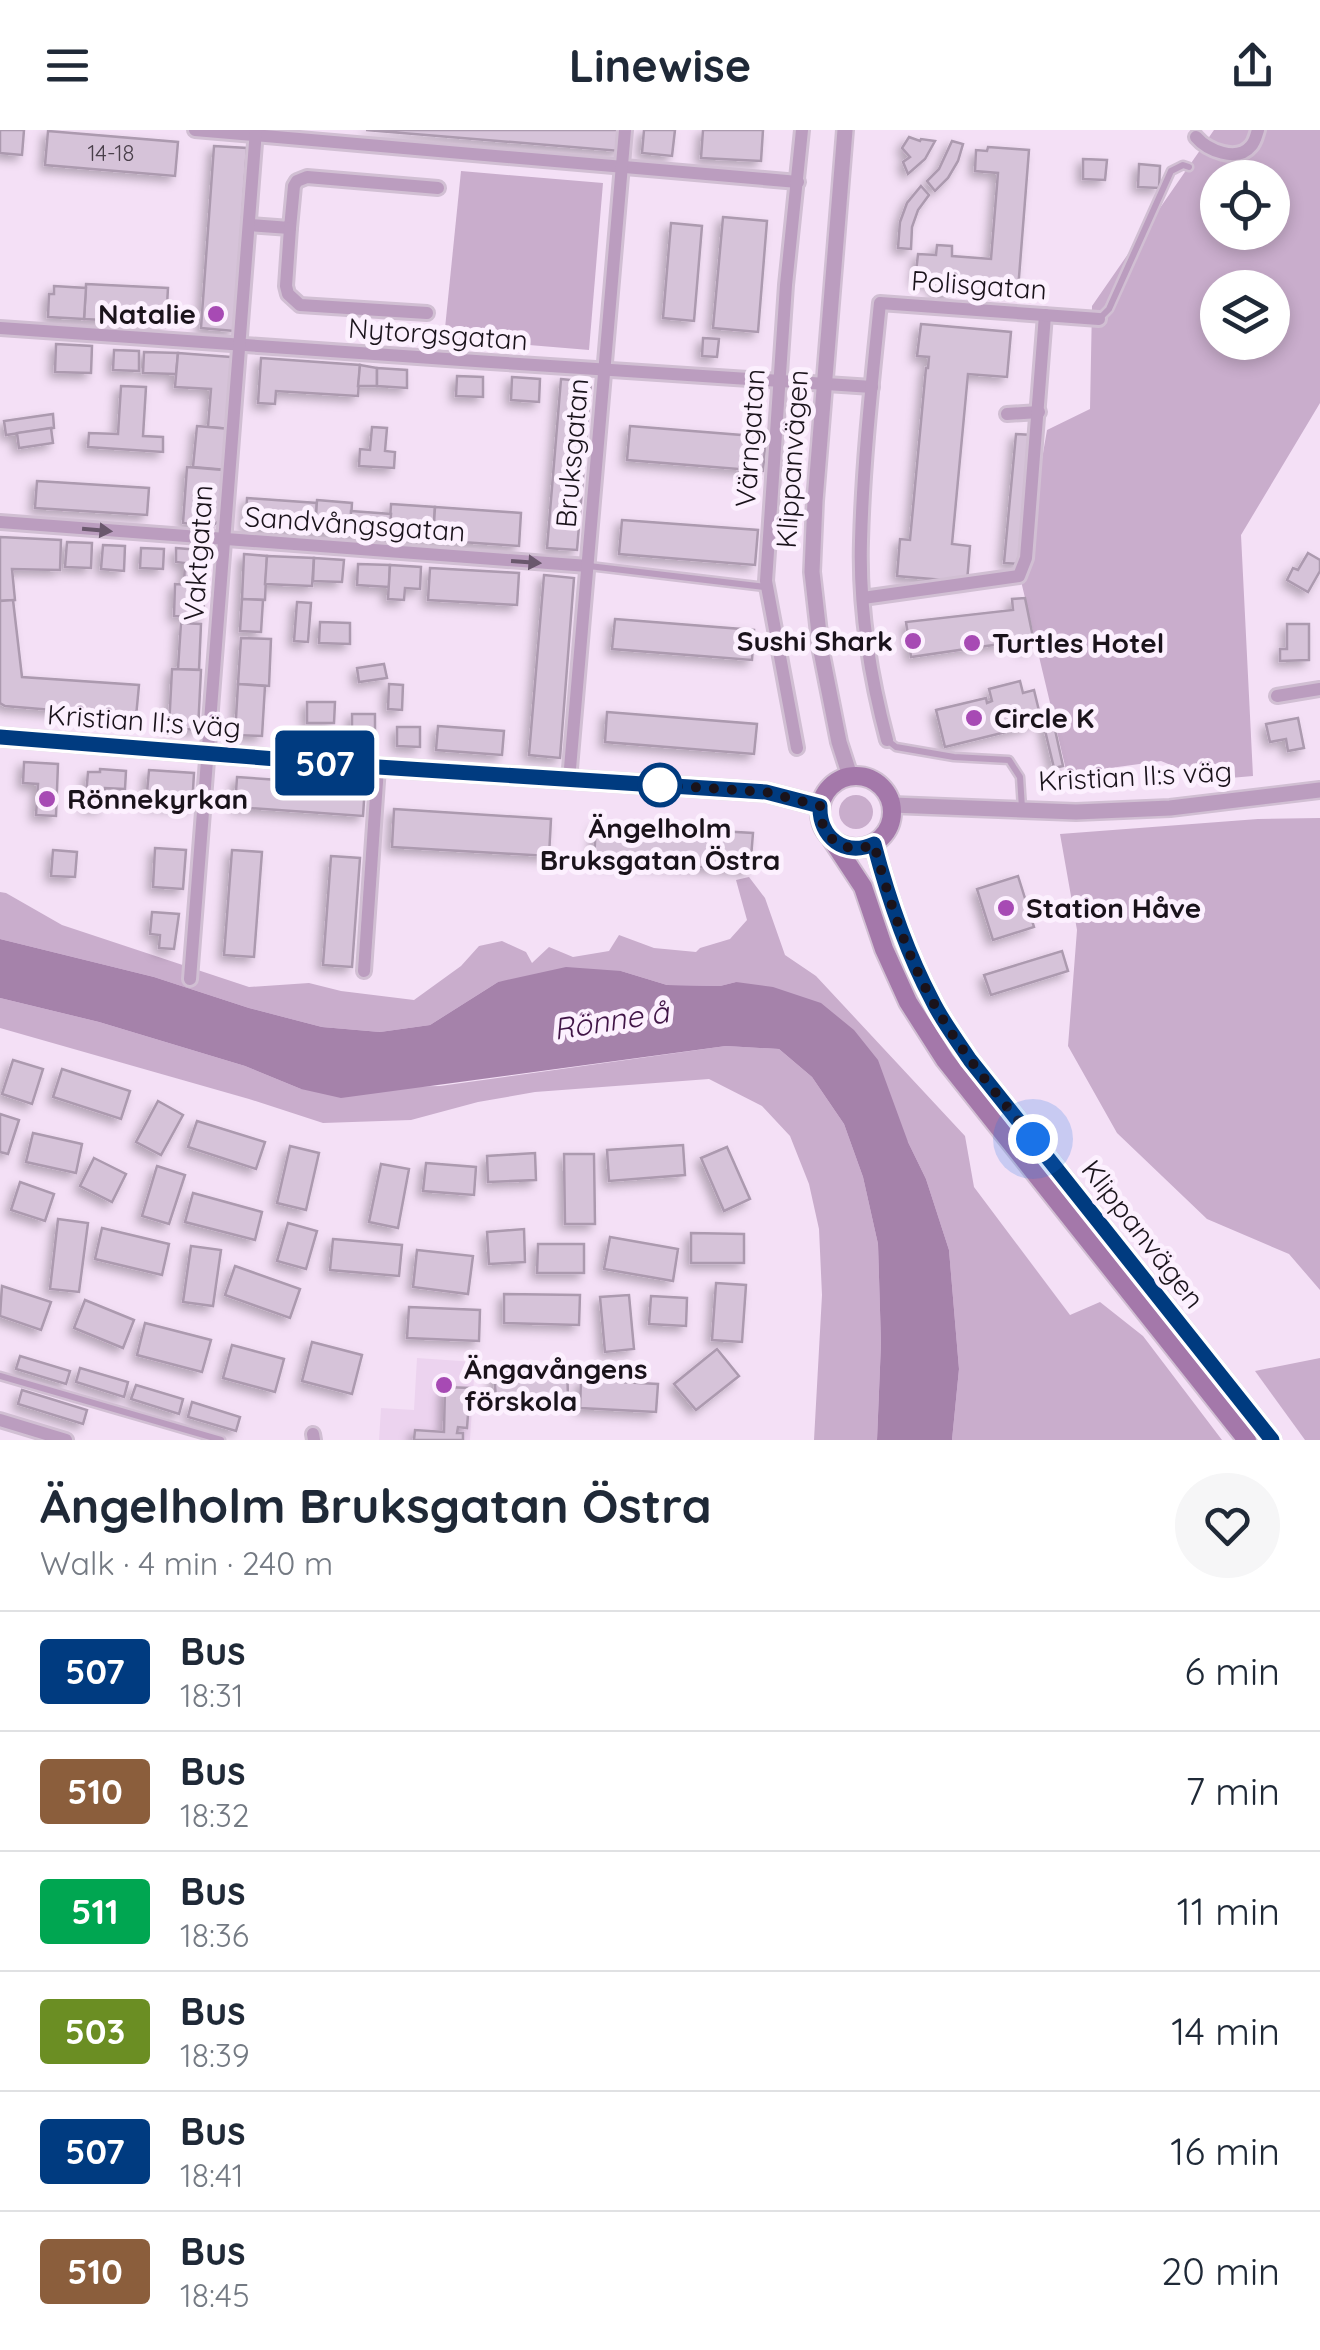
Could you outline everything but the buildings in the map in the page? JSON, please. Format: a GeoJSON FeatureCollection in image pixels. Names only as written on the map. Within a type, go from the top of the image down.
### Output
{"type":"FeatureCollection","features":[{"type":"Feature","properties":{"kind":"main road","name":"Kristian II:s väg"},"geometry":{"type":"LineString","coordinates":[[0,737],[766,792],[820,806]]}},
{"type":"Feature","properties":{"kind":"main road"},"geometry":{"type":"LineString","coordinates":[[820,806],[828,790],[850,776],[876,782],[892,804],[888,831],[874,844],[848,848],[832,840]]}},
{"type":"Feature","properties":{"kind":"main road","name":"Klippanvägen"},"geometry":{"type":"LineString","coordinates":[[820,806],[822,824],[863,887],[884,949],[908,1002],[945,1060],[1246,1440]]}},
{"type":"Feature","properties":{"kind":"main road","name":"Klippanvägen"},"geometry":{"type":"LineString","coordinates":[[874,844],[908,949],[932,1002],[970,1060],[1272,1440]]}},
{"type":"Feature","properties":{"kind":"street"},"geometry":{"type":"LineString","coordinates":[[195,130],[255,132],[798,182]]}},
{"type":"Feature","properties":{"kind":"street","name":"Bruksgatan"},"geometry":{"type":"LineString","coordinates":[[569,780],[625,130]]}},
{"type":"Feature","properties":{"kind":"street","name":"Värngatan"},"geometry":{"type":"LineString","coordinates":[[797,748],[766,587],[786,286],[802,130]]}},
{"type":"Feature","properties":{"kind":"street"},"geometry":{"type":"LineString","coordinates":[[1196,138],[1206,148],[1228,154],[1244,152],[1253,145],[1258,130]]}},
{"type":"Feature","properties":{"kind":"street","name":"Vaktgatan"},"geometry":{"type":"LineString","coordinates":[[190,979],[255,132]]}},
{"type":"Feature","properties":{"kind":"street","name":"Klippanvägen"},"geometry":{"type":"LineString","coordinates":[[847,134],[812,572],[820,651],[850,776]]}},
{"type":"Feature","properties":{"kind":"street"},"geometry":{"type":"LineString","coordinates":[[427,312],[300,305],[293,300],[286,286],[293,191],[302,178],[438,188]]}},
{"type":"Feature","properties":{"kind":"street"},"geometry":{"type":"LineString","coordinates":[[248,225],[290,228]]}},
{"type":"Feature","properties":{"kind":"street","name":"Polisgatan"},"geometry":{"type":"LineString","coordinates":[[872,388],[880,303],[1099,319]]}},
{"type":"Feature","properties":{"kind":"street"},"geometry":{"type":"LineString","coordinates":[[863,598],[1019,576],[1026,558],[1044,316]]}},
{"type":"Feature","properties":{"kind":"street","name":"Nytorgsgatan"},"geometry":{"type":"LineString","coordinates":[[0,328],[872,388]]}},
{"type":"Feature","properties":{"kind":"street"},"geometry":{"type":"LineString","coordinates":[[872,388],[861,543],[863,598],[872,671],[887,740]]}},
{"type":"Feature","properties":{"kind":"street"},"geometry":{"type":"LineString","coordinates":[[1006,414],[1039,412]]}},
{"type":"Feature","properties":{"kind":"street","name":"Sandvångsgatan"},"geometry":{"type":"LineString","coordinates":[[0,522],[588,566]]}},
{"type":"Feature","properties":{"kind":"street"},"geometry":{"type":"LineString","coordinates":[[1277,696],[1320,689]]}},
{"type":"Feature","properties":{"kind":"street"},"geometry":{"type":"LineString","coordinates":[[364,971],[378,767]]}},
{"type":"Feature","properties":{"kind":"street","name":"Kristian II:s väg"},"geometry":{"type":"LineString","coordinates":[[892,804],[1076,812],[1170,808],[1320,790]]}},
{"type":"Feature","properties":{"kind":"street"},"geometry":{"type":"LineString","coordinates":[[0,1420],[48,1438],[66,1440]]}},
{"type":"Feature","properties":{"kind":"lane"},"geometry":{"type":"LineString","coordinates":[[1099,319],[1109,308],[1172,170],[1184,164],[1189,166]]}},
{"type":"Feature","properties":{"kind":"lane"},"geometry":{"type":"LineString","coordinates":[[588,566],[766,587]]}},
{"type":"Feature","properties":{"kind":"lane"},"geometry":{"type":"LineString","coordinates":[[887,740],[896,746],[954,757],[1009,760],[1020,777],[1022,809]]}},
{"type":"Feature","properties":{"kind":"lane"},"geometry":{"type":"LineString","coordinates":[[0,1376],[221,1440]]}},
{"type":"Feature","properties":{"kind":"shaded area"},"geometry":{"type":"Polygon","coordinates":[[[1214,130],[1320,130],[1320,403],[1241,535],[1253,776],[1207,780],[1161,761],[1067,774],[1021,581],[1047,430],[1090,409],[1092,306],[1214,130]]]}},
{"type":"Feature","properties":{"kind":"shaded area"},"geometry":{"type":"Polygon","coordinates":[[[461,171],[603,183],[589,350],[444,338],[461,171]]]}},
{"type":"Feature","properties":{"kind":"shaded area"},"geometry":{"type":"Polygon","coordinates":[[[856,795],[868,800],[873,812],[868,824],[856,829],[844,824],[839,812],[844,800],[856,795]]]}},
{"type":"Feature","properties":{"kind":"shaded area"},"geometry":{"type":"Polygon","coordinates":[[[1320,818],[1320,1290],[1289,1254],[1207,1219],[1117,1133],[1068,1046],[1077,930],[1060,834],[1320,818]]]}},
{"type":"Feature","properties":{"kind":"shaded area"},"geometry":{"type":"Polygon","coordinates":[[[749,877],[765,898],[785,955],[816,976],[965,1136],[974,1187],[1070,1315],[1100,1302],[1143,1336],[1222,1440],[952,1440],[959,1369],[949,1250],[926,1179],[908,1142],[736,982],[720,986],[667,985],[621,971],[498,982],[430,1025],[380,1032],[322,1027],[154,977],[0,939],[0,892],[62,925],[249,987],[309,983],[414,1000],[461,966],[479,946],[502,941],[526,952],[532,963],[549,947],[573,957],[609,951],[619,935],[654,948],[696,952],[730,939],[747,920],[736,880],[749,877]]]}},
{"type":"Feature","properties":{"kind":"shaded area"},"geometry":{"type":"Polygon","coordinates":[[[0,998],[99,1022],[245,1066],[301,1089],[440,1086],[726,1046],[779,1049],[812,1077],[844,1124],[863,1177],[878,1244],[881,1343],[877,1440],[814,1440],[822,1295],[819,1229],[809,1184],[790,1136],[762,1106],[709,1079],[535,1092],[411,1120],[323,1123],[0,1028],[0,998]]]}},
{"type":"Feature","properties":{"kind":"shaded area","name":"Ängavångens förskola"},"geometry":{"type":"Polygon","coordinates":[[[417,1358],[475,1362],[470,1440],[379,1440],[381,1408],[414,1410],[417,1358]]]}},
{"type":"Feature","properties":{"kind":"shaded area"},"geometry":{"type":"Polygon","coordinates":[[[1320,1358],[1320,1440],[1305,1440],[1255,1371],[1320,1358]]]}},
{"type":"Feature","properties":{"kind":"water","name":"Rönne å"},"geometry":{"type":"Polygon","coordinates":[[[0,939],[154,977],[322,1027],[380,1032],[430,1025],[498,982],[566,967],[621,971],[667,985],[720,986],[736,982],[773,987],[821,1003],[854,1030],[878,1060],[926,1179],[949,1250],[959,1369],[952,1440],[877,1440],[881,1343],[878,1244],[863,1177],[844,1124],[812,1077],[779,1049],[726,1046],[341,1098],[301,1089],[245,1066],[99,1022],[0,998],[0,939]]]}},
{"type":"Feature","properties":{"kind":"bus line","name":"507"},"geometry":{"type":"LineString","coordinates":[[0,737],[766,792],[820,806],[822,824],[839,845],[857,849],[874,844],[908,949],[932,1002],[970,1060],[1272,1440]]}},
{"type":"Feature","properties":{"kind":"place","name":"Natalie"},"geometry":{"type":"Point","coordinates":[216,314]}},
{"type":"Feature","properties":{"kind":"place","name":"Sushi Shark"},"geometry":{"type":"Point","coordinates":[913,641]}},
{"type":"Feature","properties":{"kind":"place","name":"Turtles Hotel"},"geometry":{"type":"Point","coordinates":[972,643]}},
{"type":"Feature","properties":{"kind":"place","name":"Circle K"},"geometry":{"type":"Point","coordinates":[974,718]}},
{"type":"Feature","properties":{"kind":"place","name":"Ängelholm Bruksgatan Östra"},"geometry":{"type":"Point","coordinates":[660,785]}},
{"type":"Feature","properties":{"kind":"place","name":"Rönnekyrkan"},"geometry":{"type":"Point","coordinates":[47,799]}},
{"type":"Feature","properties":{"kind":"place","name":"Station Håve"},"geometry":{"type":"Point","coordinates":[1006,908]}},
{"type":"Feature","properties":{"kind":"place","name":"Ängavångens förskola"},"geometry":{"type":"Point","coordinates":[444,1385]}},
{"type":"Feature","properties":{"kind":"route"},"geometry":{"type":"LineString","coordinates":[[660,785],[787,796],[820,806],[822,824],[839,845],[857,849],[874,844],[908,949],[932,1002],[970,1060],[1033,1139]]}}]}
